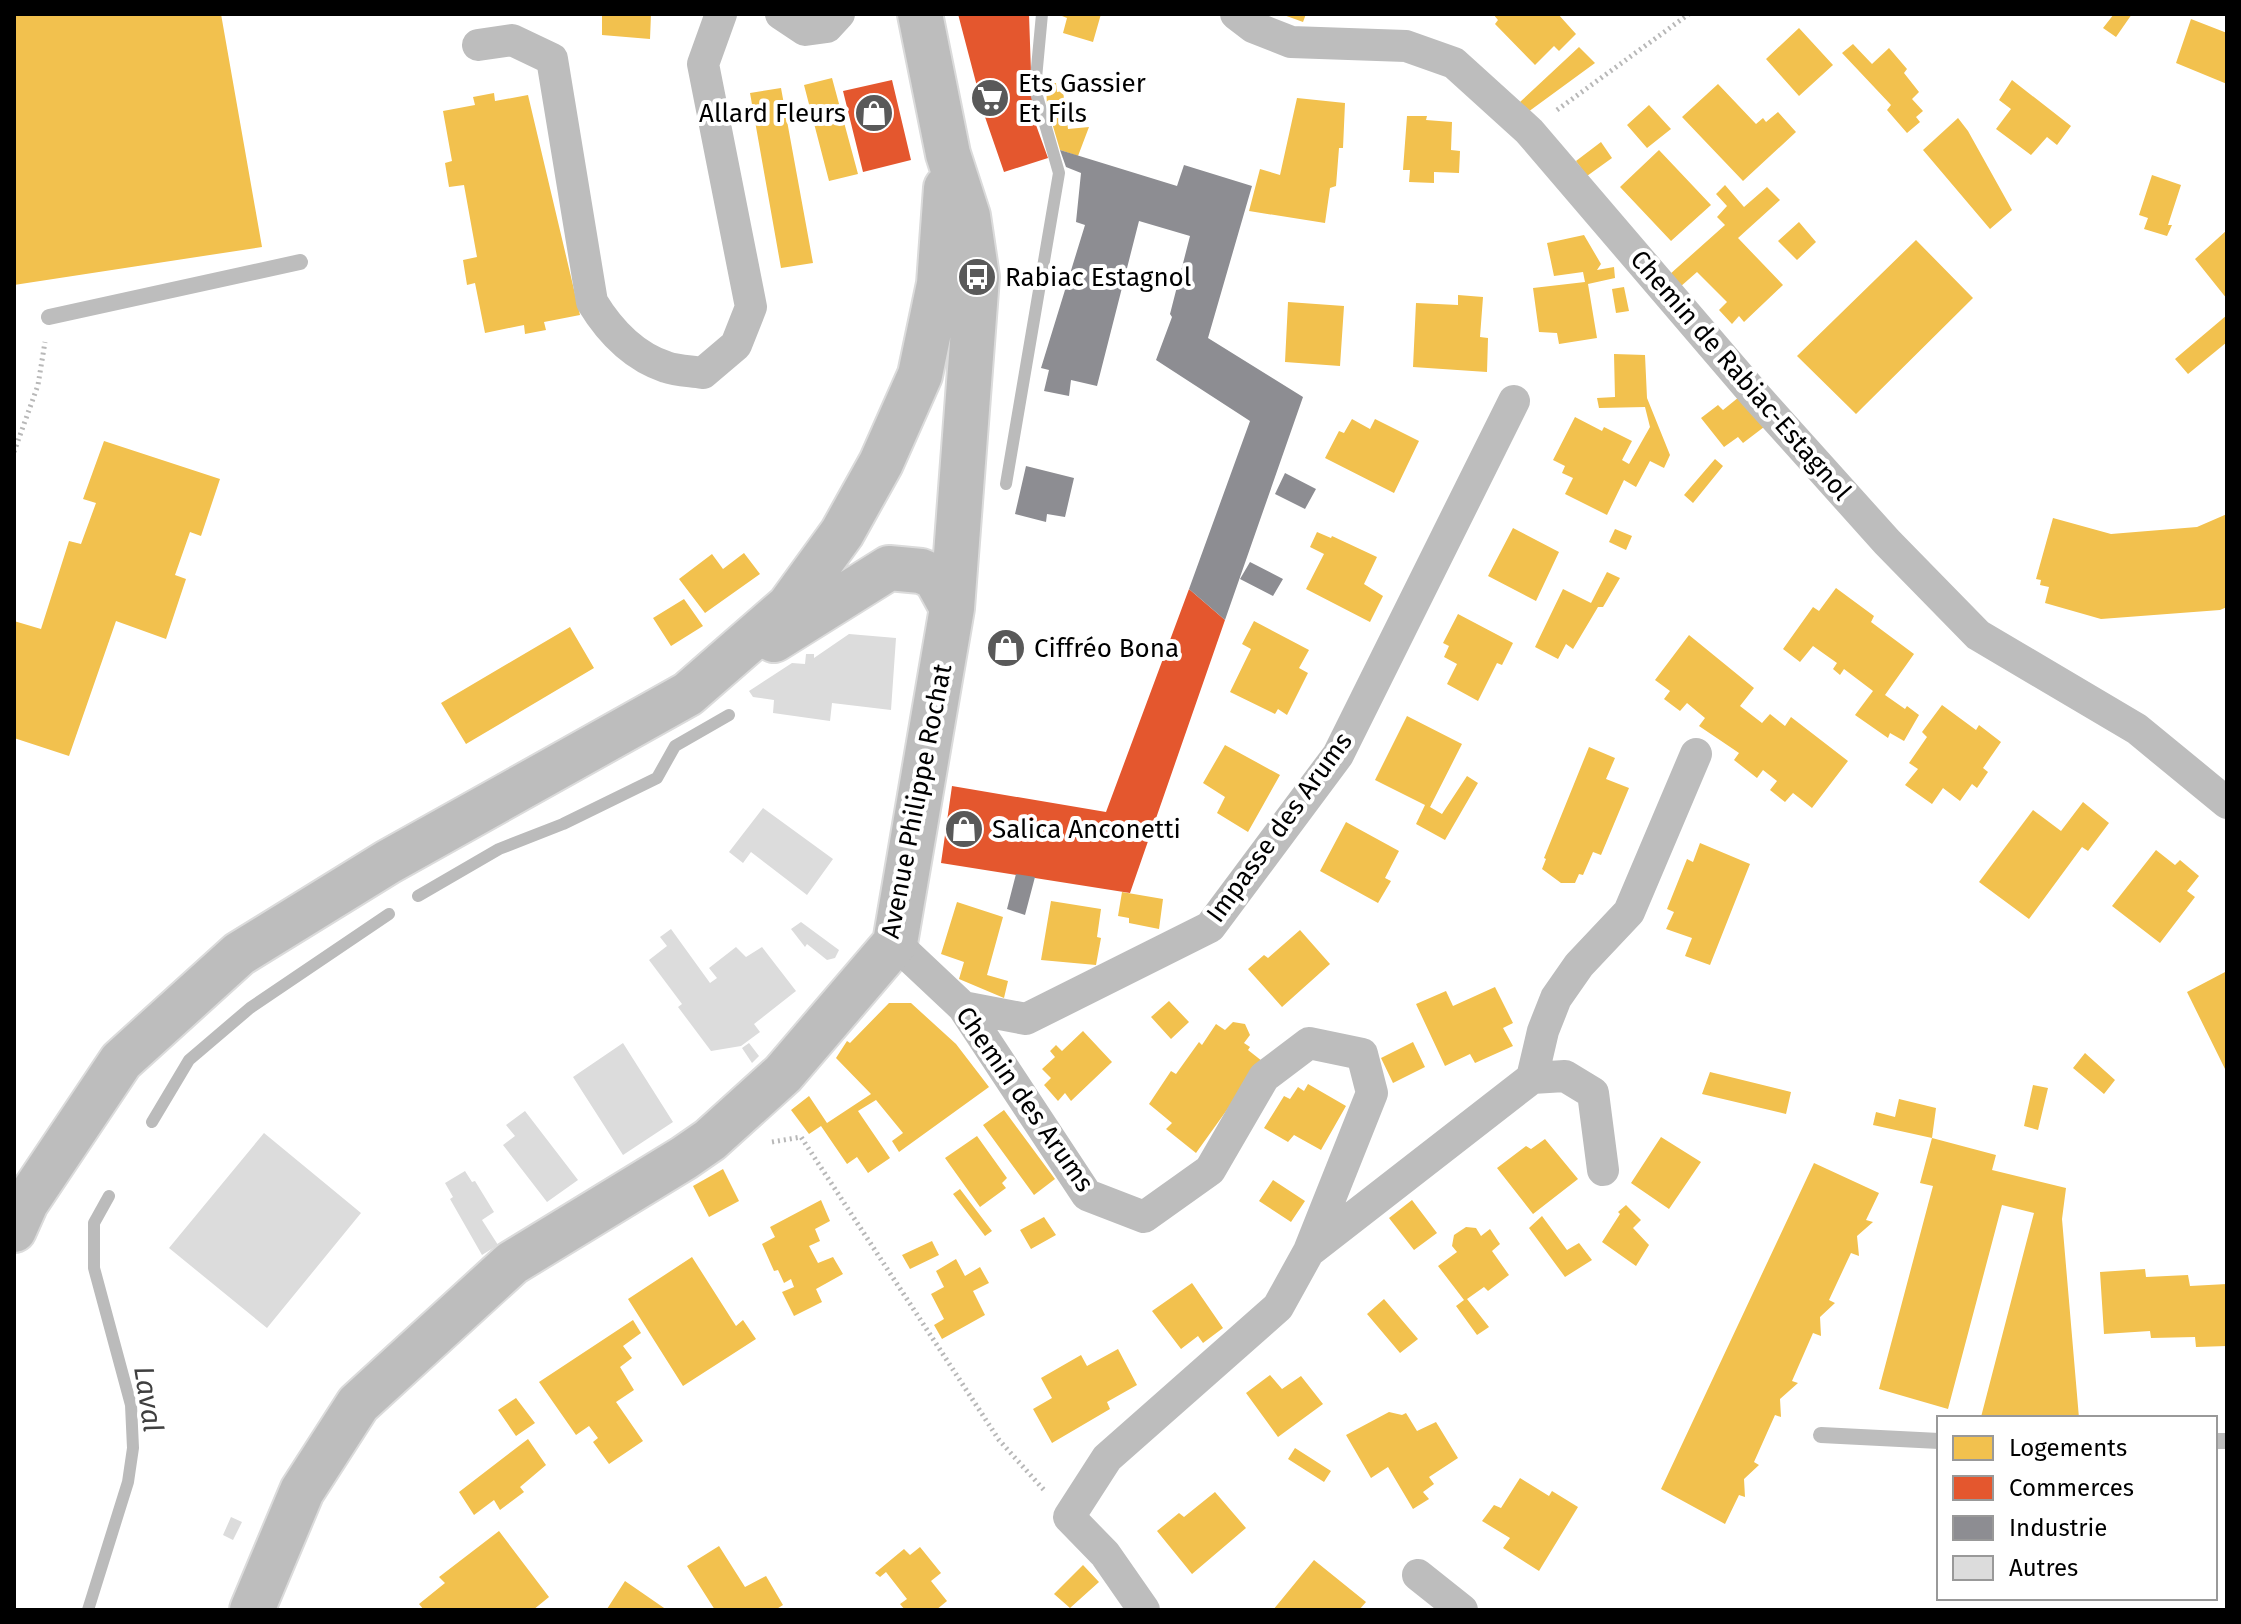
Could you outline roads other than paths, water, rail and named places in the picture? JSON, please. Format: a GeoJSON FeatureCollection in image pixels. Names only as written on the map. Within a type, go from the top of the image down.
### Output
{"type":"FeatureCollection","features":[{"type":"Feature","properties":{"kind":"main road","name":"Avenue Philippe Rochat"},"geometry":{"type":"LineString","coordinates":[[252,1610],[302,1491],[358,1404],[512,1263],[710,1140],[783,1074],[895,943],[952,608],[977,277],[968,216],[948,154],[920,14]]}},
{"type":"Feature","properties":{"kind":"main road","name":"Avenue Philippe Rochat"},"geometry":{"type":"LineString","coordinates":[[14,1230],[26,1203],[121,1061],[239,954],[388,862],[688,694],[789,606],[842,533],[881,463],[920,375],[939,284],[948,154]]}},
{"type":"Feature","properties":{"kind":"main road"},"geometry":{"type":"LineString","coordinates":[[688,694],[889,568],[921,571],[935,577],[952,608]]}},
{"type":"Feature","properties":{"kind":"street"},"geometry":{"type":"LineString","coordinates":[[478,45],[512,40],[552,59],[592,302],[606,325],[632,349],[666,367],[703,373],[736,345],[751,307],[703,64],[706,14]]}},
{"type":"Feature","properties":{"kind":"street"},"geometry":{"type":"LineString","coordinates":[[703,64],[721,14]]}},
{"type":"Feature","properties":{"kind":"street"},"geometry":{"type":"LineString","coordinates":[[781,14],[805,30],[827,27],[839,14]]}},
{"type":"Feature","properties":{"kind":"street","name":"Chemin de Rabiac-Estagnol"},"geometry":{"type":"LineString","coordinates":[[1236,14],[1253,27],[1291,42],[1406,46],[1454,63],[1529,131],[1765,406],[1887,542],[1978,635],[2137,729],[2227,803]]}},
{"type":"Feature","properties":{"kind":"street","name":"Impasse des Arums"},"geometry":{"type":"LineString","coordinates":[[963,1007],[1026,1019],[1210,927],[1338,755],[1514,401]]}},
{"type":"Feature","properties":{"kind":"street"},"geometry":{"type":"LineString","coordinates":[[1603,1170],[1593,1093],[1565,1076],[1532,1078],[1543,1031],[1556,998],[1579,965],[1629,912],[1696,754]]}},
{"type":"Feature","properties":{"kind":"street","name":"Chemin des Arums"},"geometry":{"type":"LineString","coordinates":[[895,943],[963,1007],[1087,1195],[1144,1217],[1210,1170],[1264,1077],[1298,1051],[1309,1043],[1362,1054],[1372,1093],[1309,1251],[1278,1307],[1107,1458],[1069,1517],[1105,1554],[1144,1610]]}},
{"type":"Feature","properties":{"kind":"street","name":"Chemin des Arums"},"geometry":{"type":"LineString","coordinates":[[1309,1251],[1532,1078]]}},
{"type":"Feature","properties":{"kind":"lane"},"geometry":{"type":"LineString","coordinates":[[49,317],[300,262]]}},
{"type":"Feature","properties":{"kind":"lane"},"geometry":{"type":"LineString","coordinates":[[1821,1435],[1937,1441]]}},
{"type":"Feature","properties":{"kind":"waterway"},"geometry":{"type":"LineString","coordinates":[[1006,484],[1059,173],[1035,89],[1042,14]]}},
{"type":"Feature","properties":{"kind":"waterway"},"geometry":{"type":"LineString","coordinates":[[418,896],[499,849],[563,824],[657,778],[675,746],[729,715]]}},
{"type":"Feature","properties":{"kind":"waterway"},"geometry":{"type":"LineString","coordinates":[[152,1122],[189,1060],[250,1008],[389,914]]}},
{"type":"Feature","properties":{"kind":"waterway","name":"Laval"},"geometry":{"type":"LineString","coordinates":[[88,1610],[128,1482],[133,1448],[131,1405],[94,1268],[94,1223],[109,1196]]}},
{"type":"Feature","properties":{"kind":"place","name":"Ets Gassier Et Fils"},"geometry":{"type":"Point","coordinates":[990,98]}},
{"type":"Feature","properties":{"kind":"place","name":"Allard Fleurs"},"geometry":{"type":"Point","coordinates":[874,113]}},
{"type":"Feature","properties":{"kind":"place","name":"Rabiac Estagnol"},"geometry":{"type":"Point","coordinates":[977,277]}},
{"type":"Feature","properties":{"kind":"place","name":"Ciffréo Bona"},"geometry":{"type":"Point","coordinates":[1006,648]}},
{"type":"Feature","properties":{"kind":"place","name":"Salica Anconetti"},"geometry":{"type":"Point","coordinates":[964,829]}}]}
